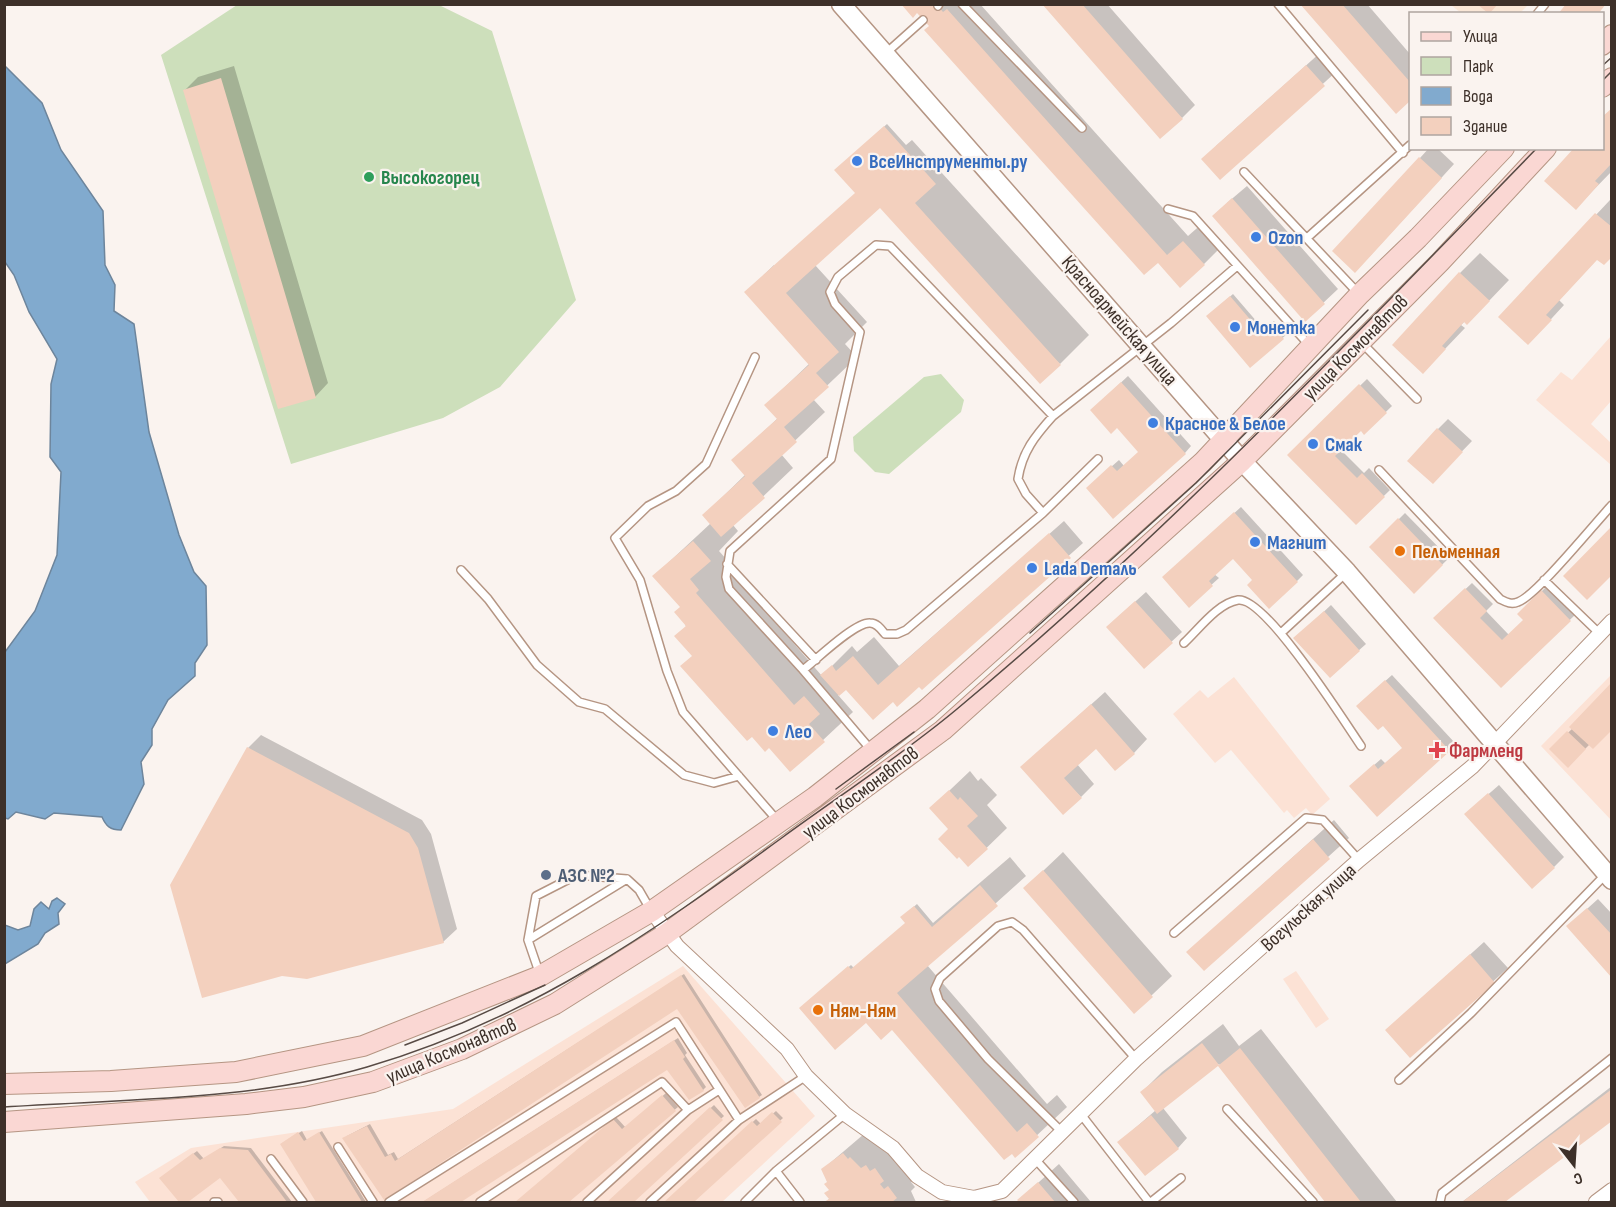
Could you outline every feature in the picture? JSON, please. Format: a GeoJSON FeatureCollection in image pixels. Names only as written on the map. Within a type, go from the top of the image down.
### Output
{"type":"FeatureCollection","features":[{"type":"Feature","properties":{"kind":"main road","name":"улица Космонавтов"},"geometry":{"type":"LineString","coordinates":[[4,1084],[111,1081],[236,1072],[363,1046],[540,976],[652,911],[873,753],[936,701],[1224,441],[1360,294],[1418,238],[1502,150]]}},
{"type":"Feature","properties":{"kind":"main road","name":"улица Космонавтов"},"geometry":{"type":"LineString","coordinates":[[4,1122],[246,1104],[304,1096],[373,1082],[462,1049],[555,1004],[666,934],[943,730],[1242,461],[1440,262],[1544,150]]}},
{"type":"Feature","properties":{"kind":"street","name":"Красноармейская улица"},"geometry":{"type":"LineString","coordinates":[[841,4],[1143,345],[1224,441],[1347,572],[1609,877]]}},
{"type":"Feature","properties":{"kind":"street","name":"Вогульская улица"},"geometry":{"type":"LineString","coordinates":[[845,1114],[893,1149],[917,1176],[942,1191],[974,1198],[1002,1191],[1136,1059],[1359,860],[1496,744],[1510,724],[1611,621]]}},
{"type":"Feature","properties":{"kind":"street"},"geometry":{"type":"LineString","coordinates":[[652,911],[666,934],[787,1049],[806,1076],[845,1114]]}},
{"type":"Feature","properties":{"kind":"street"},"geometry":{"type":"LineString","coordinates":[[1596,1203],[1611,1190]]}},
{"type":"Feature","properties":{"kind":"lane"},"geometry":{"type":"LineString","coordinates":[[962,4],[1082,128]]}},
{"type":"Feature","properties":{"kind":"lane"},"geometry":{"type":"LineString","coordinates":[[1278,4],[1403,153]]}},
{"type":"Feature","properties":{"kind":"lane"},"geometry":{"type":"LineString","coordinates":[[885,54],[923,20]]}},
{"type":"Feature","properties":{"kind":"lane"},"geometry":{"type":"LineString","coordinates":[[1307,238],[1409,146]]}},
{"type":"Feature","properties":{"kind":"lane"},"geometry":{"type":"LineString","coordinates":[[1244,172],[1360,294]]}},
{"type":"Feature","properties":{"kind":"lane"},"geometry":{"type":"LineString","coordinates":[[1168,209],[1193,216],[1311,347]]}},
{"type":"Feature","properties":{"kind":"lane"},"geometry":{"type":"LineString","coordinates":[[873,753],[803,670],[729,589],[727,564],[730,551],[831,459],[860,332],[835,304],[830,292],[838,277],[876,245],[890,246],[1053,416]]}},
{"type":"Feature","properties":{"kind":"lane"},"geometry":{"type":"LineString","coordinates":[[1043,513],[1026,494],[1018,479],[1026,450],[1053,416],[1143,345],[1237,266]]}},
{"type":"Feature","properties":{"kind":"lane"},"geometry":{"type":"LineString","coordinates":[[1360,341],[1417,399]]}},
{"type":"Feature","properties":{"kind":"lane"},"geometry":{"type":"LineString","coordinates":[[755,357],[706,464],[676,491],[648,506],[615,538],[640,580],[667,671],[683,712],[778,822]]}},
{"type":"Feature","properties":{"kind":"lane"},"geometry":{"type":"LineString","coordinates":[[803,670],[857,626],[869,623],[878,625],[885,634],[897,634],[906,630],[1043,513],[1098,459]]}},
{"type":"Feature","properties":{"kind":"lane"},"geometry":{"type":"LineString","coordinates":[[1379,470],[1500,599],[1509,603],[1519,602],[1544,580],[1611,505]]}},
{"type":"Feature","properties":{"kind":"lane"},"geometry":{"type":"LineString","coordinates":[[727,564],[816,660]]}},
{"type":"Feature","properties":{"kind":"lane"},"geometry":{"type":"LineString","coordinates":[[461,570],[488,599],[537,665],[579,702],[605,709],[684,775],[714,783],[738,776]]}},
{"type":"Feature","properties":{"kind":"lane"},"geometry":{"type":"LineString","coordinates":[[1281,633],[1347,572]]}},
{"type":"Feature","properties":{"kind":"lane"},"geometry":{"type":"LineString","coordinates":[[1544,580],[1600,634]]}},
{"type":"Feature","properties":{"kind":"lane"},"geometry":{"type":"LineString","coordinates":[[1184,643],[1227,603],[1241,600],[1254,605],[1281,633],[1361,746]]}},
{"type":"Feature","properties":{"kind":"lane"},"geometry":{"type":"LineString","coordinates":[[1174,933],[1305,818],[1323,820],[1359,860]]}},
{"type":"Feature","properties":{"kind":"lane"},"geometry":{"type":"LineString","coordinates":[[540,976],[528,940],[536,896],[577,875],[627,879],[639,890],[652,911]]}},
{"type":"Feature","properties":{"kind":"lane"},"geometry":{"type":"LineString","coordinates":[[1399,1080],[1471,1013],[1609,877]]}},
{"type":"Feature","properties":{"kind":"lane"},"geometry":{"type":"LineString","coordinates":[[528,940],[627,879]]}},
{"type":"Feature","properties":{"kind":"lane"},"geometry":{"type":"LineString","coordinates":[[1062,1131],[988,1059],[939,1001],[935,990],[940,978],[998,926],[1012,922],[1023,930],[1136,1059]]}},
{"type":"Feature","properties":{"kind":"lane"},"geometry":{"type":"LineString","coordinates":[[389,1203],[676,1022],[739,1120]]}},
{"type":"Feature","properties":{"kind":"lane"},"geometry":{"type":"LineString","coordinates":[[1440,1203],[1442,1193],[1611,1058]]}},
{"type":"Feature","properties":{"kind":"lane"},"geometry":{"type":"LineString","coordinates":[[650,1203],[739,1120],[806,1076]]}},
{"type":"Feature","properties":{"kind":"lane"},"geometry":{"type":"LineString","coordinates":[[480,1203],[662,1082],[688,1110]]}},
{"type":"Feature","properties":{"kind":"lane"},"geometry":{"type":"LineString","coordinates":[[587,1203],[688,1110],[720,1090]]}},
{"type":"Feature","properties":{"kind":"lane"},"geometry":{"type":"LineString","coordinates":[[1227,1109],[1313,1203]]}},
{"type":"Feature","properties":{"kind":"lane"},"geometry":{"type":"LineString","coordinates":[[1080,1113],[1150,1203],[1181,1178]]}},
{"type":"Feature","properties":{"kind":"lane"},"geometry":{"type":"LineString","coordinates":[[745,1203],[776,1171],[845,1114]]}},
{"type":"Feature","properties":{"kind":"lane"},"geometry":{"type":"LineString","coordinates":[[338,1147],[373,1203]]}},
{"type":"Feature","properties":{"kind":"lane"},"geometry":{"type":"LineString","coordinates":[[271,1159],[303,1203]]}},
{"type":"Feature","properties":{"kind":"lane"},"geometry":{"type":"LineString","coordinates":[[1035,1159],[1074,1203]]}},
{"type":"Feature","properties":{"kind":"lane"},"geometry":{"type":"LineString","coordinates":[[776,1171],[800,1203]]}},
{"type":"Feature","properties":{"kind":"shaded area"},"geometry":{"type":"Polygon","coordinates":[[[1451,5],[1528,5],[1521,12],[1460,12],[1451,5]]]}},
{"type":"Feature","properties":{"kind":"shaded area"},"geometry":{"type":"Polygon","coordinates":[[[1611,336],[1611,401],[1591,424],[1611,443],[1610,464],[1536,400],[1561,372],[1572,380],[1611,336]]]}},
{"type":"Feature","properties":{"kind":"shaded area"},"geometry":{"type":"Polygon","coordinates":[[[1611,675],[1611,820],[1541,746],[1611,675]]]}},
{"type":"Feature","properties":{"kind":"shaded area"},"geometry":{"type":"Polygon","coordinates":[[[1234,677],[1330,799],[1312,815],[1306,808],[1294,818],[1287,810],[1284,813],[1231,750],[1215,763],[1173,714],[1200,690],[1208,698],[1234,677]]]}},
{"type":"Feature","properties":{"kind":"shaded area"},"geometry":{"type":"Polygon","coordinates":[[[683,966],[815,1116],[722,1202],[150,1202],[135,1182],[191,1148],[453,1109],[683,966]]]}},
{"type":"Feature","properties":{"kind":"shaded area"},"geometry":{"type":"Polygon","coordinates":[[[1296,971],[1329,1019],[1316,1028],[1283,979],[1296,971]]]}},
{"type":"Feature","properties":{"kind":"green space","name":"Высокогорец"},"geometry":{"type":"Polygon","coordinates":[[[237,5],[439,5],[492,31],[576,300],[500,387],[443,418],[291,464],[161,55],[237,5]]]}},
{"type":"Feature","properties":{"kind":"green space"},"geometry":{"type":"Polygon","coordinates":[[[941,374],[964,400],[961,412],[889,474],[875,472],[854,451],[853,437],[924,377],[941,374]]]}},
{"type":"Feature","properties":{"kind":"water"},"geometry":{"type":"Polygon","coordinates":[[[4,65],[42,103],[61,150],[103,211],[105,265],[115,285],[114,311],[134,324],[149,432],[179,535],[194,572],[206,586],[207,645],[195,663],[195,676],[168,700],[152,729],[152,745],[141,762],[144,784],[121,830],[109,827],[102,817],[54,813],[45,819],[16,812],[8,819],[5,818],[5,652],[35,611],[57,555],[61,472],[50,457],[51,384],[57,359],[29,312],[14,275],[5,262],[4,65]]]}},
{"type":"Feature","properties":{"kind":"water"},"geometry":{"type":"Polygon","coordinates":[[[57,898],[65,904],[58,913],[59,924],[45,933],[38,944],[5,964],[5,925],[18,930],[30,926],[34,909],[41,902],[49,909],[52,901],[57,898]]]}},
{"type":"Feature","properties":{"kind":"building"},"geometry":{"type":"Polygon","coordinates":[[[901,4],[936,4],[943,12],[947,9],[1167,255],[1183,241],[1205,265],[1180,288],[1158,263],[1144,275],[924,30],[929,26],[917,13],[913,18],[901,4]]]}},
{"type":"Feature","properties":{"kind":"building"},"geometry":{"type":"Polygon","coordinates":[[[1042,4],[1082,4],[1183,119],[1160,139],[1042,4]]]}},
{"type":"Feature","properties":{"kind":"building"},"geometry":{"type":"Polygon","coordinates":[[[1300,4],[1342,4],[1409,81],[1409,102],[1396,114],[1300,4]]]}},
{"type":"Feature","properties":{"kind":"building"},"geometry":{"type":"Polygon","coordinates":[[[1477,4],[1498,4],[1491,12],[1487,12],[1477,4]]]}},
{"type":"Feature","properties":{"kind":"building"},"geometry":{"type":"Polygon","coordinates":[[[1566,4],[1606,4],[1600,12],[1560,12],[1566,4]]]}},
{"type":"Feature","properties":{"kind":"building"},"geometry":{"type":"Polygon","coordinates":[[[1306,65],[1325,86],[1220,180],[1201,159],[1306,65]]]}},
{"type":"Feature","properties":{"kind":"building"},"geometry":{"type":"Polygon","coordinates":[[[221,78],[316,398],[278,409],[183,90],[221,78]]]}},
{"type":"Feature","properties":{"kind":"building"},"geometry":{"type":"Polygon","coordinates":[[[1612,108],[1612,163],[1595,181],[1599,184],[1576,210],[1544,181],[1572,150],[1604,150],[1604,115],[1612,108]]]}},
{"type":"Feature","properties":{"kind":"building"},"geometry":{"type":"Polygon","coordinates":[[[884,126],[936,184],[915,203],[1061,365],[1040,384],[880,208],[786,293],[839,352],[816,373],[829,387],[784,427],[797,442],[752,483],[765,498],[721,537],[702,515],[745,476],[731,460],[777,419],[764,405],[809,365],[744,292],[855,193],[834,170],[884,126]]]}},
{"type":"Feature","properties":{"kind":"building"},"geometry":{"type":"Polygon","coordinates":[[[1419,157],[1442,178],[1355,273],[1332,251],[1419,157]]]}},
{"type":"Feature","properties":{"kind":"building"},"geometry":{"type":"Polygon","coordinates":[[[1232,198],[1325,304],[1305,322],[1212,216],[1232,198]]]}},
{"type":"Feature","properties":{"kind":"building"},"geometry":{"type":"Polygon","coordinates":[[[1595,213],[1612,227],[1612,257],[1604,265],[1597,260],[1546,315],[1552,320],[1528,345],[1498,317],[1595,213]]]}},
{"type":"Feature","properties":{"kind":"building"},"geometry":{"type":"Polygon","coordinates":[[[1459,272],[1490,301],[1467,325],[1464,322],[1442,346],[1446,349],[1423,374],[1392,345],[1459,272]]]}},
{"type":"Feature","properties":{"kind":"building"},"geometry":{"type":"Polygon","coordinates":[[[1230,296],[1260,331],[1270,323],[1284,339],[1250,368],[1206,316],[1230,296]]]}},
{"type":"Feature","properties":{"kind":"building"},"geometry":{"type":"Polygon","coordinates":[[[1121,382],[1186,454],[1113,519],[1086,488],[1111,465],[1117,471],[1138,452],[1117,428],[1111,434],[1090,410],[1121,382]]]}},
{"type":"Feature","properties":{"kind":"building"},"geometry":{"type":"Polygon","coordinates":[[[1359,384],[1387,413],[1364,435],[1361,431],[1335,456],[1357,478],[1362,473],[1385,497],[1356,525],[1287,455],[1359,384]]]}},
{"type":"Feature","properties":{"kind":"building"},"geometry":{"type":"Polygon","coordinates":[[[1437,428],[1463,452],[1433,484],[1407,461],[1437,428]]]}},
{"type":"Feature","properties":{"kind":"building"},"geometry":{"type":"Polygon","coordinates":[[[1234,512],[1298,582],[1269,609],[1247,585],[1252,580],[1233,559],[1209,581],[1213,586],[1189,608],[1162,577],[1234,512]]]}},
{"type":"Feature","properties":{"kind":"building"},"geometry":{"type":"Polygon","coordinates":[[[1398,518],[1443,565],[1414,594],[1369,547],[1398,518]]]}},
{"type":"Feature","properties":{"kind":"building"},"geometry":{"type":"Polygon","coordinates":[[[1612,526],[1612,575],[1587,600],[1563,576],[1612,526]]]}},
{"type":"Feature","properties":{"kind":"building"},"geometry":{"type":"Polygon","coordinates":[[[1049,533],[1071,558],[922,690],[919,687],[897,707],[893,702],[873,720],[846,690],[839,696],[820,675],[832,665],[836,671],[853,656],[878,685],[1049,533]]]}},
{"type":"Feature","properties":{"kind":"building"},"geometry":{"type":"Polygon","coordinates":[[[693,541],[711,561],[690,579],[699,590],[696,593],[794,705],[804,696],[820,714],[809,724],[825,742],[790,772],[769,748],[765,752],[752,737],[747,741],[680,666],[692,656],[674,636],[686,626],[674,612],[680,607],[652,576],[693,541]]]}},
{"type":"Feature","properties":{"kind":"building"},"geometry":{"type":"Polygon","coordinates":[[[1465,588],[1487,611],[1480,618],[1502,640],[1523,620],[1517,614],[1541,590],[1571,621],[1501,688],[1433,618],[1465,588]]]}},
{"type":"Feature","properties":{"kind":"building"},"geometry":{"type":"Polygon","coordinates":[[[1135,601],[1173,643],[1144,669],[1106,627],[1135,601]]]}},
{"type":"Feature","properties":{"kind":"building"},"geometry":{"type":"Polygon","coordinates":[[[1324,611],[1360,651],[1330,678],[1293,638],[1324,611]]]}},
{"type":"Feature","properties":{"kind":"building"},"geometry":{"type":"Polygon","coordinates":[[[1385,680],[1450,751],[1377,817],[1349,786],[1374,764],[1378,769],[1402,748],[1383,726],[1378,730],[1356,706],[1385,680]]]}},
{"type":"Feature","properties":{"kind":"building"},"geometry":{"type":"Polygon","coordinates":[[[1612,682],[1612,730],[1593,749],[1569,727],[1612,682]]]}},
{"type":"Feature","properties":{"kind":"building"},"geometry":{"type":"Polygon","coordinates":[[[1091,704],[1135,754],[1115,771],[1096,749],[1064,778],[1082,798],[1063,815],[1020,767],[1091,704]]]}},
{"type":"Feature","properties":{"kind":"building"},"geometry":{"type":"Polygon","coordinates":[[[1567,731],[1586,749],[1568,768],[1549,749],[1567,731]]]}},
{"type":"Feature","properties":{"kind":"building"},"geometry":{"type":"Polygon","coordinates":[[[247,747],[409,833],[418,848],[444,943],[307,979],[282,976],[202,998],[170,885],[247,747]]]}},
{"type":"Feature","properties":{"kind":"building"},"geometry":{"type":"Polygon","coordinates":[[[949,790],[958,800],[960,797],[978,816],[967,826],[988,849],[968,867],[938,839],[948,829],[929,808],[949,790]]]}},
{"type":"Feature","properties":{"kind":"building"},"geometry":{"type":"Polygon","coordinates":[[[1488,793],[1555,868],[1532,889],[1464,814],[1488,793]]]}},
{"type":"Feature","properties":{"kind":"building"},"geometry":{"type":"Polygon","coordinates":[[[1313,839],[1330,859],[1204,971],[1186,952],[1313,839]]]}},
{"type":"Feature","properties":{"kind":"building"},"geometry":{"type":"Polygon","coordinates":[[[1043,870],[1153,997],[1134,1014],[1023,888],[1043,870]]]}},
{"type":"Feature","properties":{"kind":"building"},"geometry":{"type":"Polygon","coordinates":[[[980,885],[998,906],[897,993],[1017,1132],[1027,1123],[1039,1137],[1015,1158],[1012,1154],[1004,1160],[892,1030],[881,1040],[866,1023],[835,1050],[799,1008],[848,966],[851,969],[905,923],[900,917],[914,906],[932,927],[980,885]]]}},
{"type":"Feature","properties":{"kind":"building"},"geometry":{"type":"Polygon","coordinates":[[[1587,908],[1612,935],[1612,978],[1566,926],[1587,908]]]}},
{"type":"Feature","properties":{"kind":"building"},"geometry":{"type":"Polygon","coordinates":[[[1470,954],[1495,983],[1410,1058],[1385,1030],[1470,954]]]}},
{"type":"Feature","properties":{"kind":"building"},"geometry":{"type":"Polygon","coordinates":[[[681,975],[760,1098],[745,1108],[677,1009],[384,1200],[342,1138],[367,1126],[385,1157],[391,1154],[395,1161],[681,975]]]}},
{"type":"Feature","properties":{"kind":"building"},"geometry":{"type":"Polygon","coordinates":[[[674,1040],[685,1057],[683,1059],[704,1091],[689,1100],[667,1070],[461,1202],[422,1202],[674,1040]]]}},
{"type":"Feature","properties":{"kind":"building"},"geometry":{"type":"Polygon","coordinates":[[[1202,1043],[1219,1065],[1240,1048],[1361,1202],[1325,1202],[1218,1066],[1157,1114],[1140,1092],[1202,1043]]]}},
{"type":"Feature","properties":{"kind":"building"},"geometry":{"type":"Polygon","coordinates":[[[1612,1089],[1612,1121],[1505,1202],[1462,1202],[1612,1089]]]}},
{"type":"Feature","properties":{"kind":"building"},"geometry":{"type":"Polygon","coordinates":[[[662,1095],[676,1111],[569,1202],[515,1202],[613,1119],[622,1129],[662,1095]]]}},
{"type":"Feature","properties":{"kind":"building"},"geometry":{"type":"Polygon","coordinates":[[[710,1107],[723,1120],[634,1202],[607,1202],[710,1107]]]}},
{"type":"Feature","properties":{"kind":"building"},"geometry":{"type":"Polygon","coordinates":[[[772,1112],[782,1122],[694,1202],[664,1202],[752,1121],[757,1126],[772,1112]]]}},
{"type":"Feature","properties":{"kind":"building"},"geometry":{"type":"Polygon","coordinates":[[[1151,1115],[1179,1149],[1145,1176],[1117,1142],[1151,1115]]]}},
{"type":"Feature","properties":{"kind":"building"},"geometry":{"type":"Polygon","coordinates":[[[298,1132],[304,1141],[319,1132],[362,1202],[316,1202],[280,1144],[298,1132]]]}},
{"type":"Feature","properties":{"kind":"building"},"geometry":{"type":"Polygon","coordinates":[[[220,1148],[248,1150],[287,1202],[239,1202],[220,1178],[188,1202],[179,1202],[159,1178],[193,1153],[200,1160],[220,1148]]]}},
{"type":"Feature","properties":{"kind":"building"},"geometry":{"type":"Polygon","coordinates":[[[843,1153],[861,1168],[866,1165],[870,1171],[875,1168],[884,1181],[880,1184],[884,1189],[888,1186],[897,1198],[892,1202],[824,1202],[829,1199],[824,1193],[829,1190],[824,1184],[827,1182],[821,1169],[843,1153]]]}},
{"type":"Feature","properties":{"kind":"building"},"geometry":{"type":"Polygon","coordinates":[[[1038,1182],[1055,1202],[1019,1202],[1017,1200],[1038,1182]]]}},
{"type":"Feature","properties":{"kind":"tram line"},"geometry":{"type":"LineString","coordinates":[[1604,64],[1612,57]]}},
{"type":"Feature","properties":{"kind":"tram line"},"geometry":{"type":"LineString","coordinates":[[1604,79],[1612,71]]}},
{"type":"Feature","properties":{"kind":"tram line"},"geometry":{"type":"LineString","coordinates":[[4,1107],[187,1097],[323,1078],[426,1048],[481,1025],[586,971],[734,873],[915,742],[1034,643],[1182,507],[1535,150]]}},
{"type":"Feature","properties":{"kind":"tram line"},"geometry":{"type":"LineString","coordinates":[[1030,633],[1196,483],[1368,310]]}},
{"type":"Feature","properties":{"kind":"tram line"},"geometry":{"type":"LineString","coordinates":[[836,789],[914,732]]}},
{"type":"Feature","properties":{"kind":"tram line"},"geometry":{"type":"LineString","coordinates":[[405,1045],[462,1023],[545,985]]}},
{"type":"Feature","properties":{"kind":"place","name":"ВсеИнструменты.ру"},"geometry":{"type":"Point","coordinates":[857,161]}},
{"type":"Feature","properties":{"kind":"place","name":"Высокогорец"},"geometry":{"type":"Point","coordinates":[369,177]}},
{"type":"Feature","properties":{"kind":"place","name":"Ozon"},"geometry":{"type":"Point","coordinates":[1256,237]}},
{"type":"Feature","properties":{"kind":"place","name":"Монетка"},"geometry":{"type":"Point","coordinates":[1235,327]}},
{"type":"Feature","properties":{"kind":"place","name":"Красное & Белое"},"geometry":{"type":"Point","coordinates":[1153,423]}},
{"type":"Feature","properties":{"kind":"place","name":"Смак"},"geometry":{"type":"Point","coordinates":[1313,444]}},
{"type":"Feature","properties":{"kind":"place","name":"Магнит"},"geometry":{"type":"Point","coordinates":[1255,542]}},
{"type":"Feature","properties":{"kind":"place","name":"Пельменная"},"geometry":{"type":"Point","coordinates":[1400,551]}},
{"type":"Feature","properties":{"kind":"place","name":"Lada Dеталь"},"geometry":{"type":"Point","coordinates":[1032,568]}},
{"type":"Feature","properties":{"kind":"place","name":"Лео"},"geometry":{"type":"Point","coordinates":[773,731]}},
{"type":"Feature","properties":{"kind":"place","name":"Фармленд"},"geometry":{"type":"Point","coordinates":[1437,750]}},
{"type":"Feature","properties":{"kind":"place","name":"АЗС №2"},"geometry":{"type":"Point","coordinates":[546,875]}},
{"type":"Feature","properties":{"kind":"place","name":"Ням-Ням"},"geometry":{"type":"Point","coordinates":[818,1010]}}]}
